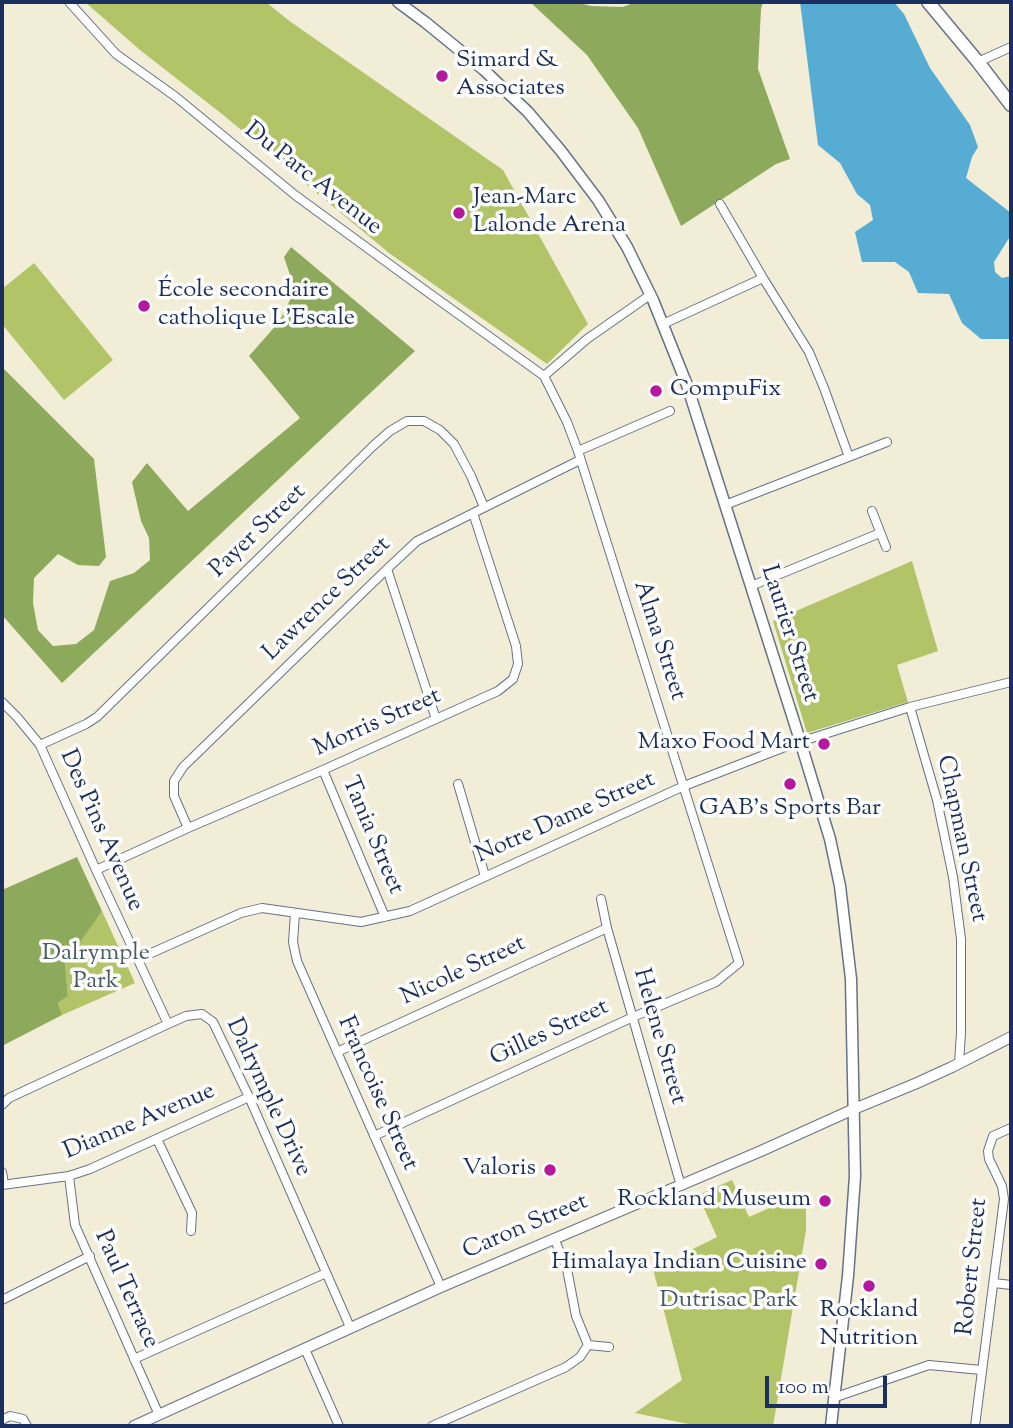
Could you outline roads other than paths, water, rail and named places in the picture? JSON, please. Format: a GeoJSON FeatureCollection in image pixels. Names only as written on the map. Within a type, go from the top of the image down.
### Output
{"type":"FeatureCollection","features":[{"type":"Feature","properties":{"kind":"main road","name":"Laurier Street"},"geometry":{"type":"LineString","coordinates":[[398,2],[484,70],[523,107],[610,218],[627,247],[663,324],[687,385],[830,839],[840,886],[851,979],[855,1176],[836,1397],[831,1426]]}},
{"type":"Feature","properties":{"kind":"main road"},"geometry":{"type":"LineString","coordinates":[[928,2],[1011,105]]}},
{"type":"Feature","properties":{"kind":"street","name":"Du Parc Avenue"},"geometry":{"type":"LineString","coordinates":[[69,2],[117,54],[176,97],[295,195],[544,376]]}},
{"type":"Feature","properties":{"kind":"street"},"geometry":{"type":"LineString","coordinates":[[978,62],[1011,47]]}},
{"type":"Feature","properties":{"kind":"street"},"geometry":{"type":"LineString","coordinates":[[720,204],[762,278],[809,352],[849,457]]}},
{"type":"Feature","properties":{"kind":"street"},"geometry":{"type":"LineString","coordinates":[[663,324],[762,278]]}},
{"type":"Feature","properties":{"kind":"street"},"geometry":{"type":"LineString","coordinates":[[544,376],[587,339],[650,295]]}},
{"type":"Feature","properties":{"kind":"street","name":"Alma Street"},"geometry":{"type":"LineString","coordinates":[[544,376],[579,456],[739,963]]}},
{"type":"Feature","properties":{"kind":"street","name":"Lawrence Street"},"geometry":{"type":"LineString","coordinates":[[188,828],[174,796],[174,781],[183,767],[417,541],[670,411]]}},
{"type":"Feature","properties":{"kind":"street","name":"Payer Street"},"geometry":{"type":"LineString","coordinates":[[40,745],[97,717],[373,446],[407,421],[424,421],[440,430],[454,444],[484,507]]}},
{"type":"Feature","properties":{"kind":"street"},"geometry":{"type":"LineString","coordinates":[[725,505],[887,442]]}},
{"type":"Feature","properties":{"kind":"street"},"geometry":{"type":"LineString","coordinates":[[872,511],[886,547]]}},
{"type":"Feature","properties":{"kind":"street","name":"Morris Street"},"geometry":{"type":"LineString","coordinates":[[96,870],[498,691],[513,679],[519,664],[516,646],[473,513]]}},
{"type":"Feature","properties":{"kind":"street"},"geometry":{"type":"LineString","coordinates":[[751,586],[880,533]]}},
{"type":"Feature","properties":{"kind":"street"},"geometry":{"type":"LineString","coordinates":[[387,569],[436,719]]}},
{"type":"Feature","properties":{"kind":"street","name":"Notre Dame Street"},"geometry":{"type":"LineString","coordinates":[[138,959],[241,913],[262,908],[360,922],[410,911],[684,786],[800,742],[909,707],[1011,682]]}},
{"type":"Feature","properties":{"kind":"street","name":"Des Pins Avenue"},"geometry":{"type":"LineString","coordinates":[[2,702],[40,745],[168,1024]]}},
{"type":"Feature","properties":{"kind":"street","name":"Chapman Street"},"geometry":{"type":"LineString","coordinates":[[909,707],[937,800],[953,877],[961,939],[959,1063]]}},
{"type":"Feature","properties":{"kind":"street","name":"Tania Street"},"geometry":{"type":"LineString","coordinates":[[323,771],[385,917]]}},
{"type":"Feature","properties":{"kind":"street"},"geometry":{"type":"LineString","coordinates":[[458,784],[485,876]]}},
{"type":"Feature","properties":{"kind":"street","name":"Helene Street"},"geometry":{"type":"LineString","coordinates":[[601,899],[681,1186]]}},
{"type":"Feature","properties":{"kind":"street","name":"Francoise Street"},"geometry":{"type":"LineString","coordinates":[[295,912],[293,942],[297,961],[441,1287]]}},
{"type":"Feature","properties":{"kind":"street","name":"Nicole Street"},"geometry":{"type":"LineString","coordinates":[[337,1052],[607,928]]}},
{"type":"Feature","properties":{"kind":"street","name":"Gilles Street"},"geometry":{"type":"LineString","coordinates":[[374,1136],[632,1017],[716,982],[739,963]]}},
{"type":"Feature","properties":{"kind":"street","name":"Dalrymple Drive"},"geometry":{"type":"LineString","coordinates":[[2,1105],[9,1098],[168,1024],[186,1016],[202,1014],[213,1022],[249,1097],[350,1327]]}},
{"type":"Feature","properties":{"kind":"street","name":"Caron Street"},"geometry":{"type":"LineString","coordinates":[[134,1426],[350,1327],[761,1151],[1011,1037]]}},
{"type":"Feature","properties":{"kind":"street","name":"Dianne Avenue"},"geometry":{"type":"LineString","coordinates":[[3,1185],[69,1176],[249,1097]]}},
{"type":"Feature","properties":{"kind":"street","name":"Robert Street"},"geometry":{"type":"LineString","coordinates":[[975,1426],[1004,1199],[1002,1186],[988,1151],[993,1136],[1011,1128]]}},
{"type":"Feature","properties":{"kind":"street"},"geometry":{"type":"LineString","coordinates":[[158,1139],[192,1213],[191,1231]]}},
{"type":"Feature","properties":{"kind":"street"},"geometry":{"type":"LineString","coordinates":[[2,1172],[3,1185]]}},
{"type":"Feature","properties":{"kind":"street","name":"Paul Terrace"},"geometry":{"type":"LineString","coordinates":[[69,1176],[75,1225],[159,1415]]}},
{"type":"Feature","properties":{"kind":"street"},"geometry":{"type":"LineString","coordinates":[[554,1238],[567,1269],[576,1316],[588,1345]]}},
{"type":"Feature","properties":{"kind":"street"},"geometry":{"type":"LineString","coordinates":[[2,1300],[90,1256]]}},
{"type":"Feature","properties":{"kind":"street"},"geometry":{"type":"LineString","coordinates":[[134,1359],[326,1273]]}},
{"type":"Feature","properties":{"kind":"street"},"geometry":{"type":"LineString","coordinates":[[994,1283],[1011,1285]]}},
{"type":"Feature","properties":{"kind":"street"},"geometry":{"type":"LineString","coordinates":[[588,1345],[609,1347]]}},
{"type":"Feature","properties":{"kind":"street"},"geometry":{"type":"LineString","coordinates":[[432,1426],[566,1367],[580,1357],[588,1345]]}},
{"type":"Feature","properties":{"kind":"street"},"geometry":{"type":"LineString","coordinates":[[306,1349],[339,1426]]}},
{"type":"Feature","properties":{"kind":"street"},"geometry":{"type":"LineString","coordinates":[[836,1397],[929,1365],[981,1370]]}},
{"type":"Feature","properties":{"kind":"street"},"geometry":{"type":"LineString","coordinates":[[2,1420],[10,1416],[23,1419],[27,1426]]}},
{"type":"Feature","properties":{"kind":"water"},"geometry":{"type":"Polygon","coordinates":[[[800,2],[894,2],[904,14],[930,68],[970,125],[978,147],[966,178],[1011,213],[1011,235],[994,262],[995,272],[1002,278],[1011,276],[1011,339],[981,339],[962,323],[949,294],[918,293],[909,272],[895,262],[862,262],[855,232],[873,220],[870,205],[857,194],[840,163],[818,145],[800,2]]]}},
{"type":"Feature","properties":{"kind":"place","name":"Simard & Associates"},"geometry":{"type":"Point","coordinates":[442,76]}},
{"type":"Feature","properties":{"kind":"place","name":"Jean-Marc Lalonde Arena"},"geometry":{"type":"Point","coordinates":[459,213]}},
{"type":"Feature","properties":{"kind":"place","name":"École secondaire catholique L'Escale"},"geometry":{"type":"Point","coordinates":[144,306]}},
{"type":"Feature","properties":{"kind":"place","name":"CompuFix"},"geometry":{"type":"Point","coordinates":[656,391]}},
{"type":"Feature","properties":{"kind":"place","name":"Maxo Food Mart"},"geometry":{"type":"Point","coordinates":[824,744]}},
{"type":"Feature","properties":{"kind":"place","name":"GAB's Sports Bar"},"geometry":{"type":"Point","coordinates":[790,784]}},
{"type":"Feature","properties":{"kind":"place","name":"Valoris"},"geometry":{"type":"Point","coordinates":[550,1170]}},
{"type":"Feature","properties":{"kind":"place","name":"Rockland Museum"},"geometry":{"type":"Point","coordinates":[825,1201]}},
{"type":"Feature","properties":{"kind":"place","name":"Himalaya Indian Cuisine"},"geometry":{"type":"Point","coordinates":[821,1264]}},
{"type":"Feature","properties":{"kind":"place","name":"Rockland Nutrition"},"geometry":{"type":"Point","coordinates":[869,1286]}},
{"type":"Feature","properties":{"kind":"park label","name":"Dalrymple Park"},"geometry":{"type":"Point","coordinates":[96,969]}},
{"type":"Feature","properties":{"kind":"park label","name":"Dutrisac Park"},"geometry":{"type":"Point","coordinates":[729,1302]}}]}
